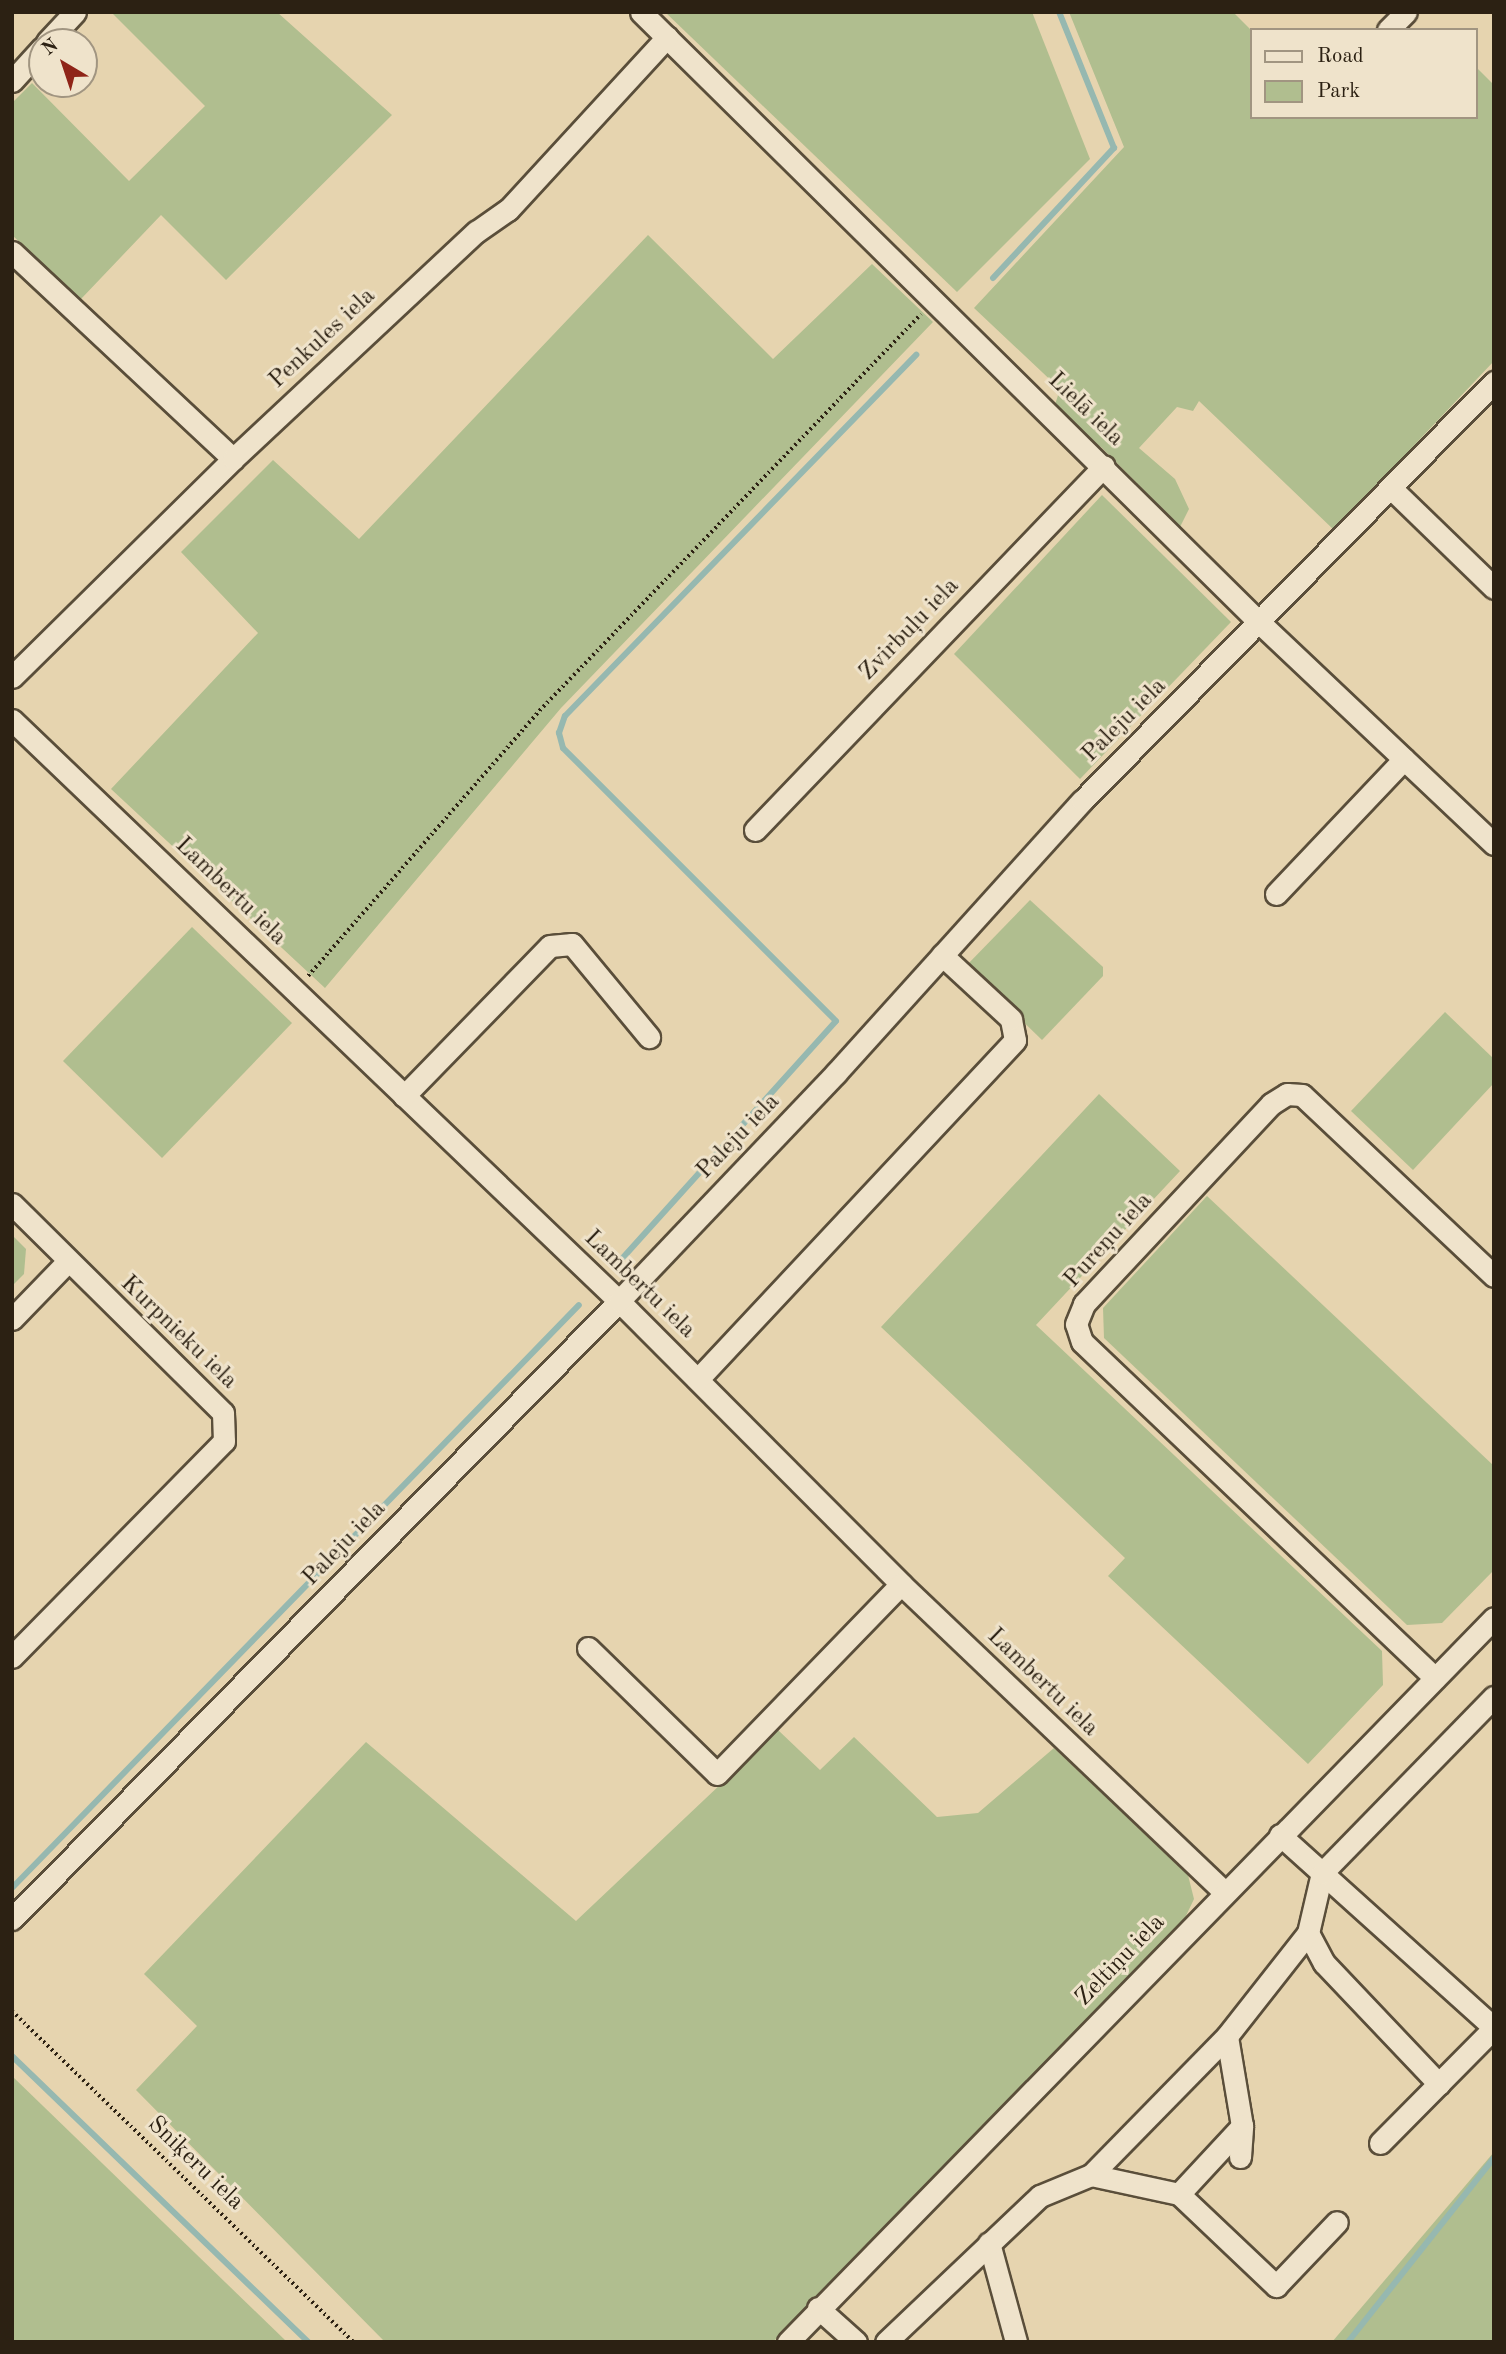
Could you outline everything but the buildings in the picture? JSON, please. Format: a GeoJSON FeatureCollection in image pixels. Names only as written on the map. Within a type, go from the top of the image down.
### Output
{"type":"FeatureCollection","features":[{"type":"Feature","properties":{"kind":"street"},"geometry":{"type":"LineString","coordinates":[[60,28],[75,12]]}},
{"type":"Feature","properties":{"kind":"street","name":"Lielā iela"},"geometry":{"type":"LineString","coordinates":[[641,12],[1104,466],[1260,623],[1494,844]]}},
{"type":"Feature","properties":{"kind":"street"},"geometry":{"type":"LineString","coordinates":[[1390,28],[1406,12]]}},
{"type":"Feature","properties":{"kind":"street","name":"Penkules iela"},"geometry":{"type":"LineString","coordinates":[[12,677],[233,459],[476,232],[508,210],[667,37]]}},
{"type":"Feature","properties":{"kind":"street"},"geometry":{"type":"LineString","coordinates":[[12,81],[28,63]]}},
{"type":"Feature","properties":{"kind":"street"},"geometry":{"type":"LineString","coordinates":[[12,252],[233,459]]}},
{"type":"Feature","properties":{"kind":"street","name":"Paleju iela"},"geometry":{"type":"LineString","coordinates":[[12,1919],[619,1301],[942,956],[1082,801],[1392,489],[1494,382]]}},
{"type":"Feature","properties":{"kind":"street","name":"Zvirbuļu iela"},"geometry":{"type":"LineString","coordinates":[[755,830],[1104,466]]}},
{"type":"Feature","properties":{"kind":"street"},"geometry":{"type":"LineString","coordinates":[[1392,489],[1494,588]]}},
{"type":"Feature","properties":{"kind":"street","name":"Lambertu iela"},"geometry":{"type":"LineString","coordinates":[[12,720],[619,1301],[901,1584],[1224,1892]]}},
{"type":"Feature","properties":{"kind":"street"},"geometry":{"type":"LineString","coordinates":[[1276,894],[1404,759]]}},
{"type":"Feature","properties":{"kind":"street"},"geometry":{"type":"LineString","coordinates":[[404,1096],[550,946],[572,944],[649,1037]]}},
{"type":"Feature","properties":{"kind":"street"},"geometry":{"type":"LineString","coordinates":[[698,1379],[1015,1040],[1012,1019],[942,956]]}},
{"type":"Feature","properties":{"kind":"street","name":"Pureņu iela"},"geometry":{"type":"LineString","coordinates":[[1435,1678],[1082,1342],[1076,1324],[1084,1304],[1271,1104],[1287,1094],[1302,1095],[1494,1276]]}},
{"type":"Feature","properties":{"kind":"street","name":"Kurpnieku iela"},"geometry":{"type":"LineString","coordinates":[[12,1205],[223,1413],[225,1441],[12,1657]]}},
{"type":"Feature","properties":{"kind":"street"},"geometry":{"type":"LineString","coordinates":[[12,1319],[67,1262]]}},
{"type":"Feature","properties":{"kind":"street"},"geometry":{"type":"LineString","coordinates":[[588,1648],[717,1774],[901,1584]]}},
{"type":"Feature","properties":{"kind":"street","name":"Zeltiņu iela"},"geometry":{"type":"LineString","coordinates":[[788,2342],[818,2308],[1494,1618]]}},
{"type":"Feature","properties":{"kind":"street"},"geometry":{"type":"LineString","coordinates":[[886,2342],[1040,2196],[1091,2175],[1227,2036],[1308,1933],[1322,1873],[1494,1697]]}},
{"type":"Feature","properties":{"kind":"street"},"geometry":{"type":"LineString","coordinates":[[1280,1835],[1494,2029],[1380,2143]]}},
{"type":"Feature","properties":{"kind":"street"},"geometry":{"type":"LineString","coordinates":[[1308,1933],[1324,1963],[1439,2084]]}},
{"type":"Feature","properties":{"kind":"street"},"geometry":{"type":"LineString","coordinates":[[1227,2036],[1241,2126],[1240,2157]]}},
{"type":"Feature","properties":{"kind":"street"},"geometry":{"type":"LineString","coordinates":[[1179,2194],[1241,2126]]}},
{"type":"Feature","properties":{"kind":"street"},"geometry":{"type":"LineString","coordinates":[[1091,2175],[1179,2194],[1276,2286],[1337,2222]]}},
{"type":"Feature","properties":{"kind":"street"},"geometry":{"type":"LineString","coordinates":[[989,2243],[1016,2342]]}},
{"type":"Feature","properties":{"kind":"street"},"geometry":{"type":"LineString","coordinates":[[818,2308],[856,2342]]}},
{"type":"Feature","properties":{"kind":"path"},"geometry":{"type":"LineString","coordinates":[[295,991],[543,707],[934,300]]}},
{"type":"Feature","properties":{"kind":"path","name":"Sniķeru iela"},"geometry":{"type":"LineString","coordinates":[[12,2011],[353,2342]]}},
{"type":"Feature","properties":{"kind":"green space"},"geometry":{"type":"Polygon","coordinates":[[[111,12],[277,12],[392,115],[226,280],[161,215],[81,299],[12,235],[12,103],[28,87],[28,98],[47,98],[129,181],[205,106],[111,12]]]}},
{"type":"Feature","properties":{"kind":"green space"},"geometry":{"type":"Polygon","coordinates":[[[665,12],[1032,12],[1090,159],[957,292],[665,12]]]}},
{"type":"Feature","properties":{"kind":"green space"},"geometry":{"type":"Polygon","coordinates":[[[1069,12],[1233,12],[1250,29],[1250,119],[1478,119],[1478,69],[1494,85],[1494,361],[1334,530],[1199,401],[1193,411],[1177,407],[1139,448],[1175,479],[1189,509],[1180,527],[1101,447],[1079,437],[1053,411],[1060,389],[974,308],[1124,147],[1069,12]]]}},
{"type":"Feature","properties":{"kind":"green space"},"geometry":{"type":"Polygon","coordinates":[[[648,235],[773,359],[872,264],[933,322],[561,708],[325,988],[111,789],[258,633],[181,552],[273,460],[359,539],[648,235]]]}},
{"type":"Feature","properties":{"kind":"green space"},"geometry":{"type":"Polygon","coordinates":[[[1102,495],[1231,622],[1080,779],[954,654],[1102,495]]]}},
{"type":"Feature","properties":{"kind":"green space"},"geometry":{"type":"Polygon","coordinates":[[[1030,900],[1103,967],[1103,976],[1042,1040],[966,966],[1030,900]]]}},
{"type":"Feature","properties":{"kind":"green space"},"geometry":{"type":"Polygon","coordinates":[[[192,927],[292,1023],[162,1158],[63,1061],[192,927]]]}},
{"type":"Feature","properties":{"kind":"green space"},"geometry":{"type":"Polygon","coordinates":[[[1445,1012],[1494,1059],[1494,1083],[1413,1170],[1351,1111],[1445,1012]]]}},
{"type":"Feature","properties":{"kind":"green space"},"geometry":{"type":"Polygon","coordinates":[[[1099,1094],[1180,1171],[1036,1325],[1382,1651],[1383,1685],[1308,1764],[1108,1576],[1125,1558],[881,1327],[1099,1094]]]}},
{"type":"Feature","properties":{"kind":"green space"},"geometry":{"type":"Polygon","coordinates":[[[1207,1196],[1494,1466],[1494,1570],[1442,1623],[1407,1625],[1104,1338],[1103,1308],[1207,1196]]]}},
{"type":"Feature","properties":{"kind":"green space"},"geometry":{"type":"Polygon","coordinates":[[[12,1235],[26,1249],[24,1274],[12,1286],[12,1235]]]}},
{"type":"Feature","properties":{"kind":"green space"},"geometry":{"type":"Polygon","coordinates":[[[778,1730],[820,1770],[854,1737],[937,1817],[978,1813],[1054,1748],[1188,1875],[1194,1899],[1183,1922],[773,2342],[385,2342],[136,2090],[197,2026],[144,1974],[366,1742],[576,1921],[778,1730]]]}},
{"type":"Feature","properties":{"kind":"green space"},"geometry":{"type":"Polygon","coordinates":[[[12,2076],[287,2342],[12,2342],[12,2076]]]}},
{"type":"Feature","properties":{"kind":"green space"},"geometry":{"type":"Polygon","coordinates":[[[1494,2152],[1494,2342],[1332,2342],[1494,2152]]]}},
{"type":"Feature","properties":{"kind":"waterway"},"geometry":{"type":"LineString","coordinates":[[993,278],[1114,148],[1059,12]]}},
{"type":"Feature","properties":{"kind":"waterway"},"geometry":{"type":"LineString","coordinates":[[619,1262],[836,1021],[563,748],[559,733],[565,716],[916,355]]}},
{"type":"Feature","properties":{"kind":"waterway"},"geometry":{"type":"LineString","coordinates":[[12,1888],[579,1305]]}},
{"type":"Feature","properties":{"kind":"waterway"},"geometry":{"type":"LineString","coordinates":[[12,2056],[308,2342]]}},
{"type":"Feature","properties":{"kind":"waterway"},"geometry":{"type":"LineString","coordinates":[[1348,2342],[1494,2158]]}}]}
